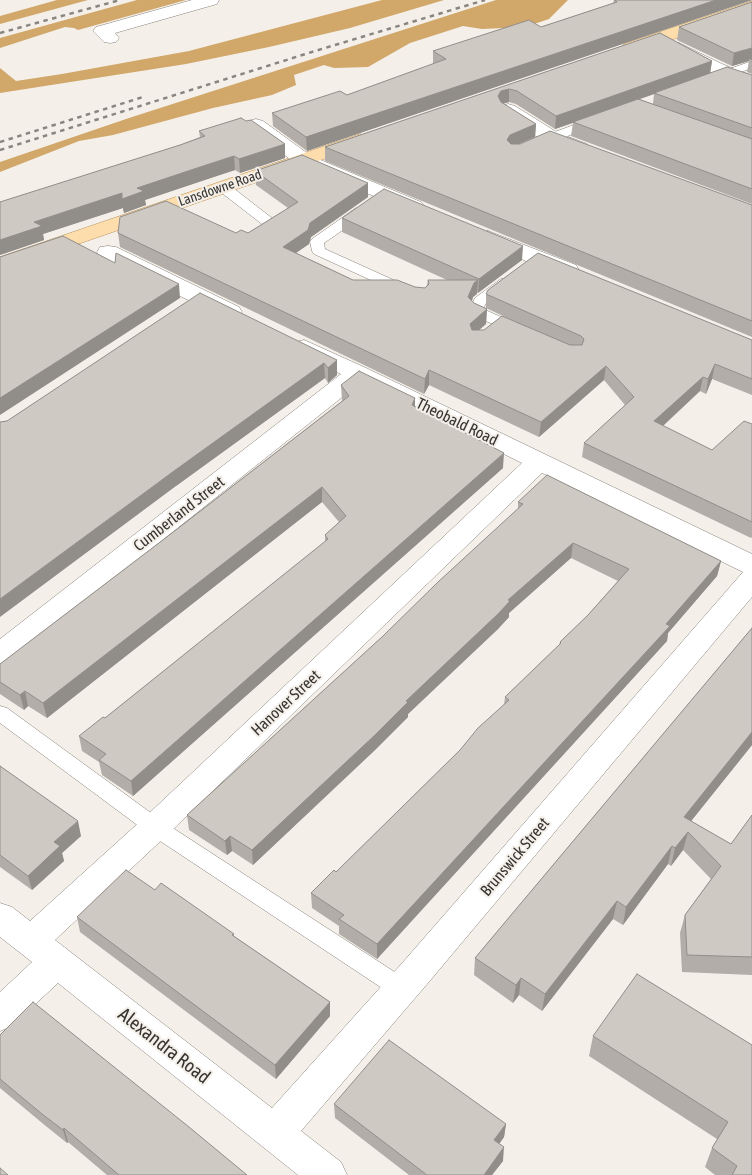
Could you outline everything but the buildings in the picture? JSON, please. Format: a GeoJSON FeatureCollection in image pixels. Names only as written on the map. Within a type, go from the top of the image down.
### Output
{"type":"FeatureCollection","features":[{"type":"Feature","properties":{"kind":"main road"},"geometry":{"type":"LineString","coordinates":[[613,54],[752,6]]}},
{"type":"Feature","properties":{"kind":"main road","name":"Lansdowne Road"},"geometry":{"type":"LineString","coordinates":[[0,264],[379,134]]}},
{"type":"Feature","properties":{"kind":"street"},"geometry":{"type":"LineString","coordinates":[[110,38],[102,31],[211,0]]}},
{"type":"Feature","properties":{"kind":"street"},"geometry":{"type":"LineString","coordinates":[[660,38],[727,73],[752,82]]}},
{"type":"Feature","properties":{"kind":"street"},"geometry":{"type":"LineString","coordinates":[[508,110],[551,137],[597,154]]}},
{"type":"Feature","properties":{"kind":"street"},"geometry":{"type":"LineString","coordinates":[[256,125],[304,160],[430,212]]}},
{"type":"Feature","properties":{"kind":"street"},"geometry":{"type":"LineString","coordinates":[[466,227],[526,266],[582,276]]}},
{"type":"Feature","properties":{"kind":"street"},"geometry":{"type":"LineString","coordinates":[[108,252],[253,322]]}},
{"type":"Feature","properties":{"kind":"street"},"geometry":{"type":"LineString","coordinates":[[175,313],[200,296]]}},
{"type":"Feature","properties":{"kind":"street","name":"Theobald Road"},"geometry":{"type":"LineString","coordinates":[[288,339],[752,565]]}},
{"type":"Feature","properties":{"kind":"street","name":"Cumberland Street"},"geometry":{"type":"LineString","coordinates":[[0,654],[358,373]]}},
{"type":"Feature","properties":{"kind":"street","name":"Hanover Street"},"geometry":{"type":"LineString","coordinates":[[0,1015],[43,952],[155,827],[540,462]]}},
{"type":"Feature","properties":{"kind":"street","name":"Brunswick Street"},"geometry":{"type":"LineString","coordinates":[[276,1134],[752,579]]}},
{"type":"Feature","properties":{"kind":"street","name":"Alexandra Road"},"geometry":{"type":"LineString","coordinates":[[0,917],[328,1175]]}},
{"type":"Feature","properties":{"kind":"lane"},"geometry":{"type":"LineString","coordinates":[[709,80],[752,64]]}},
{"type":"Feature","properties":{"kind":"lane"},"geometry":{"type":"LineString","coordinates":[[529,147],[551,137],[611,116]]}},
{"type":"Feature","properties":{"kind":"lane"},"geometry":{"type":"LineString","coordinates":[[223,187],[272,225]]}},
{"type":"Feature","properties":{"kind":"lane"},"geometry":{"type":"LineString","coordinates":[[384,194],[317,242],[319,251],[420,297]]}},
{"type":"Feature","properties":{"kind":"lane"},"geometry":{"type":"LineString","coordinates":[[526,266],[477,306],[476,310],[533,337]]}},
{"type":"Feature","properties":{"kind":"lane"},"geometry":{"type":"LineString","coordinates":[[485,334],[500,322]]}},
{"type":"Feature","properties":{"kind":"lane"},"geometry":{"type":"LineString","coordinates":[[0,713],[155,827],[402,989]]}},
{"type":"Feature","properties":{"kind":"shaded area"},"geometry":{"type":"Polygon","coordinates":[[[57,0],[88,0],[0,24],[0,16],[57,0]]]}},
{"type":"Feature","properties":{"kind":"shaded area"},"geometry":{"type":"Polygon","coordinates":[[[137,0],[186,0],[78,30],[65,27],[0,48],[0,38],[137,0]]]}},
{"type":"Feature","properties":{"kind":"shaded area"},"geometry":{"type":"Polygon","coordinates":[[[382,0],[444,0],[350,28],[269,47],[186,64],[0,93],[0,68],[16,81],[62,74],[189,51],[382,0]]]}},
{"type":"Feature","properties":{"kind":"shaded area"},"geometry":{"type":"Polygon","coordinates":[[[496,0],[568,0],[549,19],[525,27],[482,29],[463,26],[410,43],[368,67],[334,68],[324,65],[294,75],[296,85],[272,95],[213,108],[113,135],[79,141],[0,172],[0,162],[129,118],[496,0]]]}},
{"type":"Feature","properties":{"kind":"railway"},"geometry":{"type":"LineString","coordinates":[[0,33],[120,0]]}},
{"type":"Feature","properties":{"kind":"railway"},"geometry":{"type":"LineString","coordinates":[[0,150],[315,51],[485,0]]}},
{"type":"Feature","properties":{"kind":"railway"},"geometry":{"type":"LineString","coordinates":[[0,142],[143,97]]}}]}
